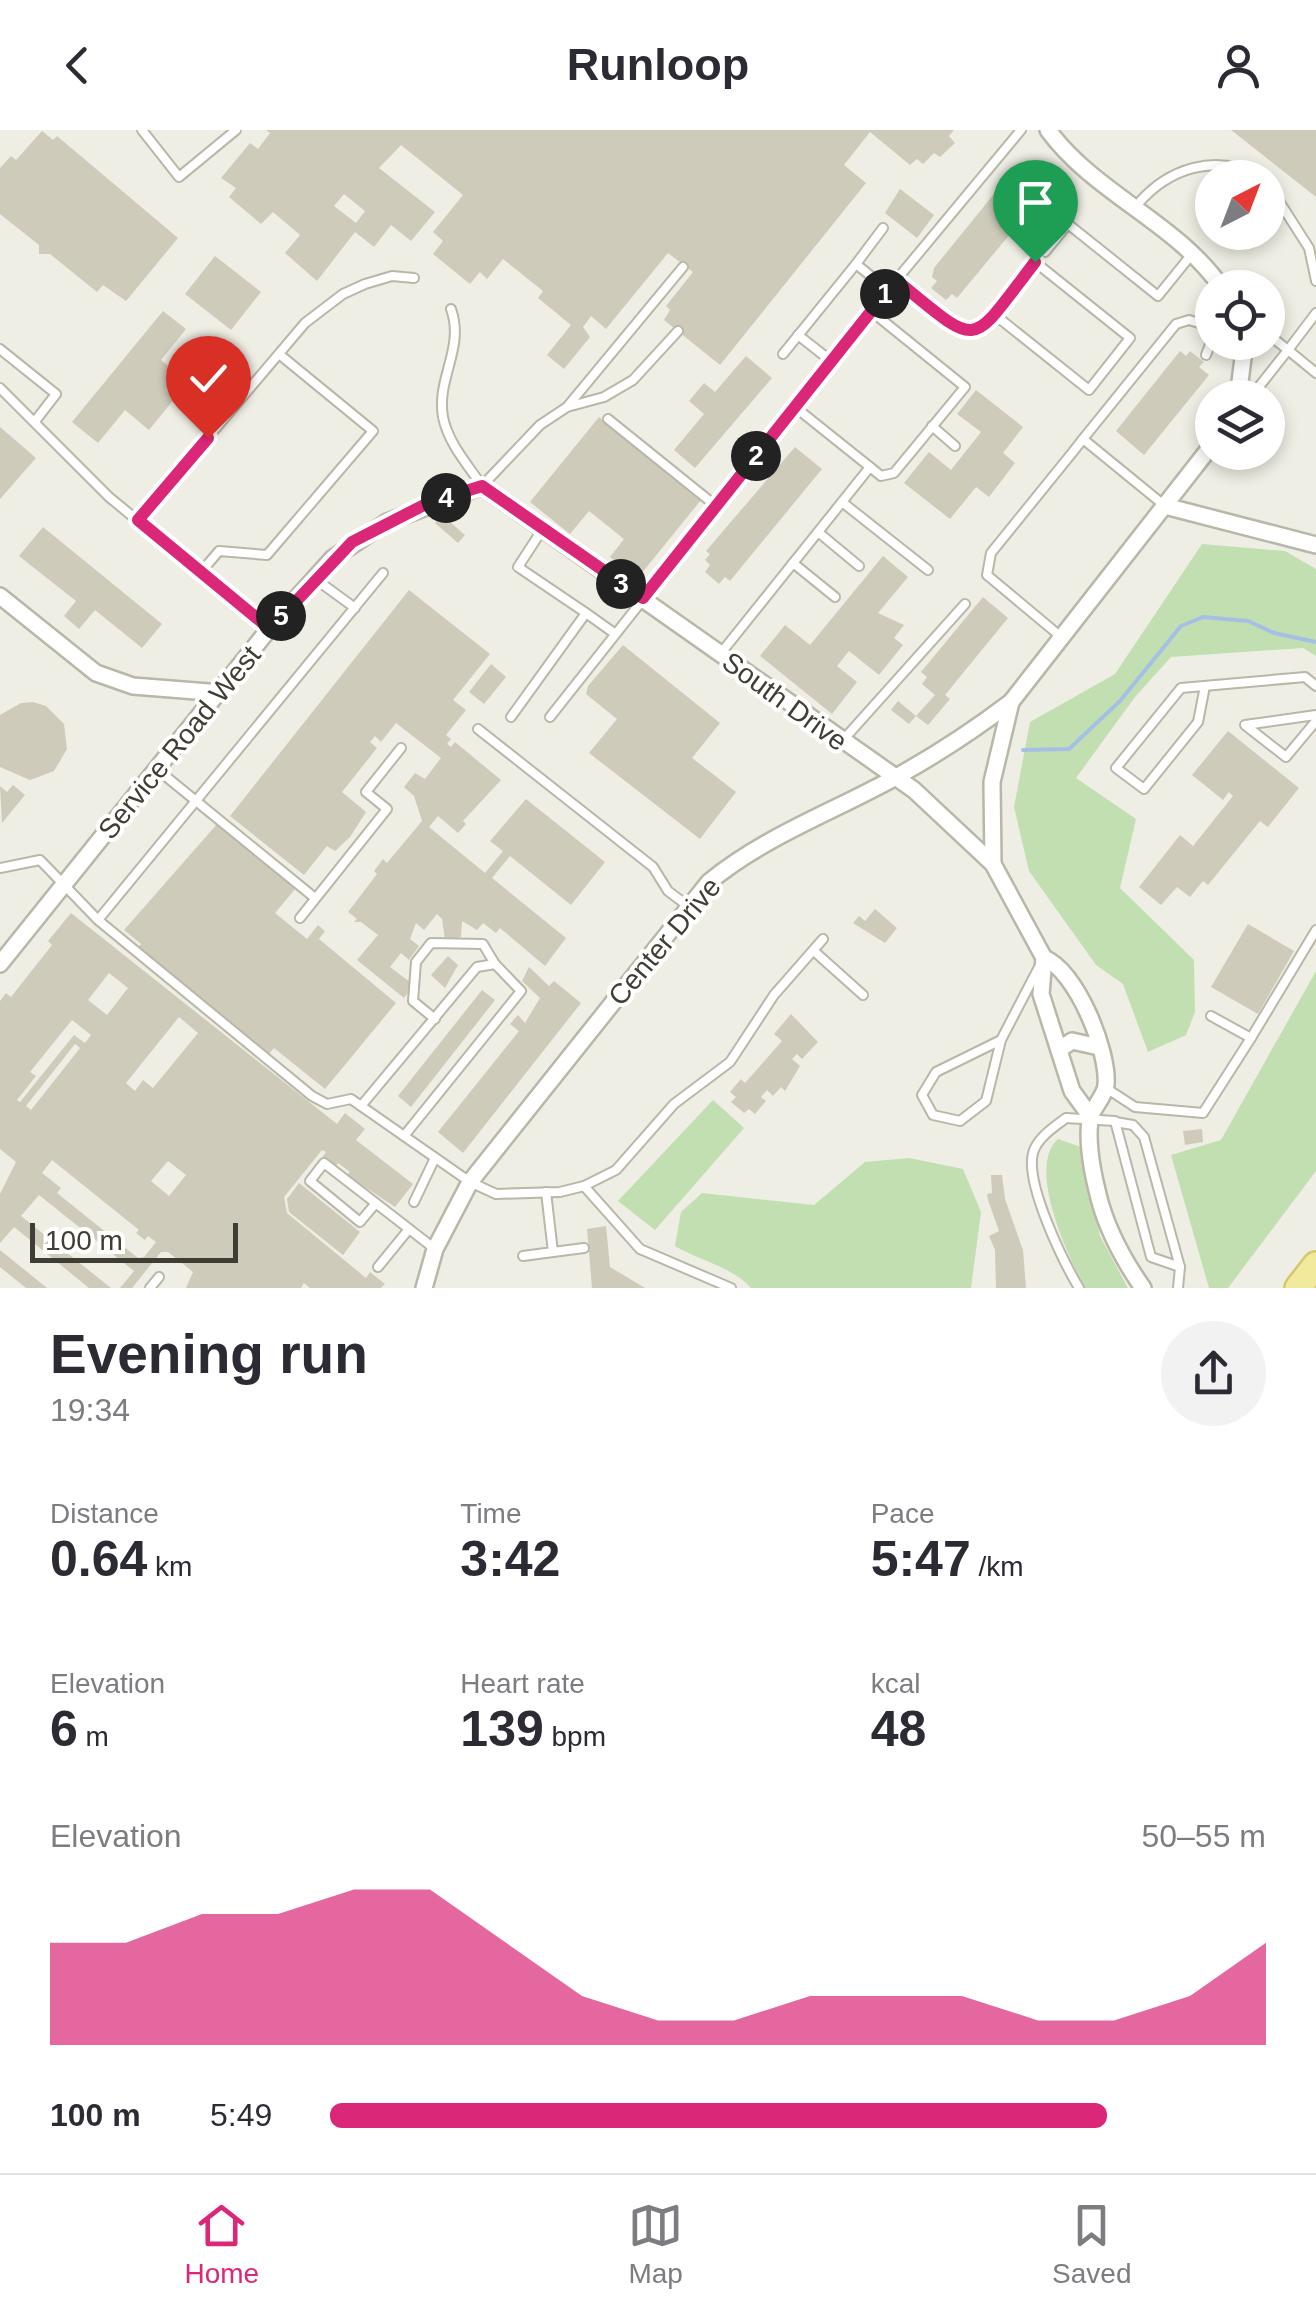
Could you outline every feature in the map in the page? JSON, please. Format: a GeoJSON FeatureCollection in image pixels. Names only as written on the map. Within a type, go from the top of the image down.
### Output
{"type":"FeatureCollection","features":[{"type":"Feature","properties":{"kind":"main road"},"geometry":{"type":"LineString","coordinates":[[1298,1288],[1316,1265]]}},
{"type":"Feature","properties":{"kind":"street"},"geometry":{"type":"LineString","coordinates":[[1048,130],[1084,170],[1137,205],[1207,270]]}},
{"type":"Feature","properties":{"kind":"street","name":"Center Drive"},"geometry":{"type":"LineString","coordinates":[[424,1288],[435,1248],[470,1182],[709,882],[754,848],[895,778],[969,734],[1011,702],[1195,467]]}},
{"type":"Feature","properties":{"kind":"street","name":"South Drive"},"geometry":{"type":"LineString","coordinates":[[482,486],[895,778],[936,809],[994,864],[1044,958],[1041,994],[1072,1091],[1091,1116],[1097,1190],[1117,1248],[1144,1288]]}},
{"type":"Feature","properties":{"kind":"street","name":"Service Road West"},"geometry":{"type":"LineString","coordinates":[[0,964],[314,578],[352,542],[387,522],[482,486]]}},
{"type":"Feature","properties":{"kind":"street"},"geometry":{"type":"LineString","coordinates":[[1165,506],[1316,544]]}},
{"type":"Feature","properties":{"kind":"street"},"geometry":{"type":"LineString","coordinates":[[3,605],[96,673],[133,686],[221,693]]}},
{"type":"Feature","properties":{"kind":"street","name":"Center Drive"},"geometry":{"type":"LineString","coordinates":[[994,864],[992,782],[1011,702]]}},
{"type":"Feature","properties":{"kind":"street","name":"South Drive"},"geometry":{"type":"LineString","coordinates":[[1044,958],[1058,963],[1087,1008],[1106,1088]]}},
{"type":"Feature","properties":{"kind":"street"},"geometry":{"type":"LineString","coordinates":[[1050,1020],[1062,994],[1074,990]]}},
{"type":"Feature","properties":{"kind":"street"},"geometry":{"type":"LineString","coordinates":[[1060,1049],[1072,1041],[1099,1047]]}},
{"type":"Feature","properties":{"kind":"street"},"geometry":{"type":"LineString","coordinates":[[1091,1116],[1106,1088]]}},
{"type":"Feature","properties":{"kind":"lane"},"geometry":{"type":"LineString","coordinates":[[142,130],[179,177],[236,130]]}},
{"type":"Feature","properties":{"kind":"lane"},"geometry":{"type":"LineString","coordinates":[[550,717],[871,311],[1021,130]]}},
{"type":"Feature","properties":{"kind":"lane"},"geometry":{"type":"LineString","coordinates":[[1137,205],[1149,191],[1195,169]]}},
{"type":"Feature","properties":{"kind":"lane"},"geometry":{"type":"LineString","coordinates":[[1285,211],[1309,248],[1316,281]]}},
{"type":"Feature","properties":{"kind":"lane"},"geometry":{"type":"LineString","coordinates":[[1045,252],[1068,224],[1158,296],[1193,253]]}},
{"type":"Feature","properties":{"kind":"lane"},"geometry":{"type":"LineString","coordinates":[[782,354],[883,228]]}},
{"type":"Feature","properties":{"kind":"lane"},"geometry":{"type":"LineString","coordinates":[[896,280],[962,332],[978,331],[1035,262],[1130,338],[1090,390],[995,314]]}},
{"type":"Feature","properties":{"kind":"lane"},"geometry":{"type":"LineString","coordinates":[[856,264],[888,290]]}},
{"type":"Feature","properties":{"kind":"lane"},"geometry":{"type":"LineString","coordinates":[[567,407],[682,268]]}},
{"type":"Feature","properties":{"kind":"lane"},"geometry":{"type":"LineString","coordinates":[[138,520],[305,323],[343,294],[392,276],[414,278]]}},
{"type":"Feature","properties":{"kind":"lane"},"geometry":{"type":"LineString","coordinates":[[451,309],[457,343],[442,399],[443,419],[452,441],[482,486],[540,424],[567,407],[604,397],[634,380],[678,331]]}},
{"type":"Feature","properties":{"kind":"lane"},"geometry":{"type":"LineString","coordinates":[[795,406],[881,476],[894,472],[965,387],[871,311]]}},
{"type":"Feature","properties":{"kind":"lane"},"geometry":{"type":"LineString","coordinates":[[1264,380],[1316,313]]}},
{"type":"Feature","properties":{"kind":"lane"},"geometry":{"type":"LineString","coordinates":[[1060,636],[987,575],[991,553],[1176,324],[1195,321]]}},
{"type":"Feature","properties":{"kind":"lane"},"geometry":{"type":"LineString","coordinates":[[798,335],[831,361]]}},
{"type":"Feature","properties":{"kind":"lane"},"geometry":{"type":"LineString","coordinates":[[0,348],[56,394],[36,420]]}},
{"type":"Feature","properties":{"kind":"lane"},"geometry":{"type":"LineString","coordinates":[[1285,348],[1316,373]]}},
{"type":"Feature","properties":{"kind":"lane"},"geometry":{"type":"LineString","coordinates":[[201,572],[219,551],[267,554],[373,431],[279,354]]}},
{"type":"Feature","properties":{"kind":"lane"},"geometry":{"type":"LineString","coordinates":[[0,388],[109,497],[270,629]]}},
{"type":"Feature","properties":{"kind":"lane"},"geometry":{"type":"LineString","coordinates":[[608,419],[716,506]]}},
{"type":"Feature","properties":{"kind":"lane"},"geometry":{"type":"LineString","coordinates":[[932,426],[955,446]]}},
{"type":"Feature","properties":{"kind":"lane"},"geometry":{"type":"LineString","coordinates":[[1084,439],[1165,506]]}},
{"type":"Feature","properties":{"kind":"lane"},"geometry":{"type":"LineString","coordinates":[[721,653],[870,467]]}},
{"type":"Feature","properties":{"kind":"lane"},"geometry":{"type":"LineString","coordinates":[[842,502],[928,570]]}},
{"type":"Feature","properties":{"kind":"lane"},"geometry":{"type":"LineString","coordinates":[[542,530],[518,566],[614,634]]}},
{"type":"Feature","properties":{"kind":"lane"},"geometry":{"type":"LineString","coordinates":[[818,532],[859,566]]}},
{"type":"Feature","properties":{"kind":"lane"},"geometry":{"type":"LineString","coordinates":[[793,563],[835,596]]}},
{"type":"Feature","properties":{"kind":"lane"},"geometry":{"type":"LineString","coordinates":[[98,920],[383,574]]}},
{"type":"Feature","properties":{"kind":"lane"},"geometry":{"type":"LineString","coordinates":[[314,578],[355,608]]}},
{"type":"Feature","properties":{"kind":"lane"},"geometry":{"type":"LineString","coordinates":[[841,742],[965,604]]}},
{"type":"Feature","properties":{"kind":"lane"},"geometry":{"type":"LineString","coordinates":[[511,717],[586,613]]}},
{"type":"Feature","properties":{"kind":"lane"},"geometry":{"type":"LineString","coordinates":[[1205,686],[1198,722],[1144,789],[1116,768],[1181,688],[1305,677],[1316,686]]}},
{"type":"Feature","properties":{"kind":"lane"},"geometry":{"type":"LineString","coordinates":[[1316,718],[1286,757],[1245,725],[1316,718]]}},
{"type":"Feature","properties":{"kind":"lane"},"geometry":{"type":"LineString","coordinates":[[478,729],[653,867],[668,891],[688,906]]}},
{"type":"Feature","properties":{"kind":"lane"},"geometry":{"type":"LineString","coordinates":[[300,918],[387,809],[366,792],[402,748]]}},
{"type":"Feature","properties":{"kind":"lane"},"geometry":{"type":"LineString","coordinates":[[158,770],[316,898]]}},
{"type":"Feature","properties":{"kind":"lane"},"geometry":{"type":"LineString","coordinates":[[0,868],[40,860],[98,920],[312,1096],[327,1104],[351,1099],[470,1182],[496,1194],[584,1186],[616,1170],[674,1104],[730,1062],[774,996],[823,940]]}},
{"type":"Feature","properties":{"kind":"lane"},"geometry":{"type":"LineString","coordinates":[[1106,1088],[1135,1107],[1203,1113],[1316,930]]}},
{"type":"Feature","properties":{"kind":"lane"},"geometry":{"type":"LineString","coordinates":[[404,1136],[522,991],[495,964],[483,944],[431,943],[416,962],[413,1001],[434,1019]]}},
{"type":"Feature","properties":{"kind":"lane"},"geometry":{"type":"LineString","coordinates":[[815,952],[863,995]]}},
{"type":"Feature","properties":{"kind":"lane"},"geometry":{"type":"LineString","coordinates":[[1001,1040],[936,1072],[922,1095],[933,1115],[960,1121],[986,1102],[1001,1040],[1044,958]]}},
{"type":"Feature","properties":{"kind":"lane"},"geometry":{"type":"LineString","coordinates":[[362,1106],[477,967],[495,964]]}},
{"type":"Feature","properties":{"kind":"lane"},"geometry":{"type":"LineString","coordinates":[[1211,1016],[1251,1038]]}},
{"type":"Feature","properties":{"kind":"lane"},"geometry":{"type":"LineString","coordinates":[[1079,1288],[1051,1229],[1034,1178],[1032,1154],[1046,1134],[1066,1118],[1091,1116],[1133,1125],[1144,1138],[1180,1267],[1178,1288]]}},
{"type":"Feature","properties":{"kind":"lane"},"geometry":{"type":"LineString","coordinates":[[1115,1122],[1151,1257],[1180,1267]]}},
{"type":"Feature","properties":{"kind":"lane"},"geometry":{"type":"LineString","coordinates":[[414,1202],[435,1158]]}},
{"type":"Feature","properties":{"kind":"lane"},"geometry":{"type":"LineString","coordinates":[[376,1203],[360,1222],[310,1181],[324,1164],[376,1203],[435,1248]]}},
{"type":"Feature","properties":{"kind":"lane"},"geometry":{"type":"LineString","coordinates":[[584,1186],[640,1249],[731,1288]]}},
{"type":"Feature","properties":{"kind":"lane"},"geometry":{"type":"LineString","coordinates":[[546,1192],[553,1252]]}},
{"type":"Feature","properties":{"kind":"lane"},"geometry":{"type":"LineString","coordinates":[[378,1266],[410,1229]]}},
{"type":"Feature","properties":{"kind":"lane"},"geometry":{"type":"LineString","coordinates":[[523,1256],[584,1248]]}},
{"type":"Feature","properties":{"kind":"lane"},"geometry":{"type":"LineString","coordinates":[[150,1288],[159,1277]]}},
{"type":"Feature","properties":{"kind":"green space"},"geometry":{"type":"Polygon","coordinates":[[[1202,544],[1285,551],[1316,569],[1316,656],[1303,648],[1171,657],[1135,697],[1076,778],[1136,819],[1120,888],[1194,960],[1195,1012],[1186,1035],[1148,1052],[1123,984],[1096,965],[1029,871],[1014,807],[1030,722],[1115,674],[1202,544]]]}},
{"type":"Feature","properties":{"kind":"green space"},"geometry":{"type":"Polygon","coordinates":[[[1316,971],[1316,1171],[1228,1288],[1209,1288],[1171,1155],[1221,1140],[1316,971]]]}},
{"type":"Feature","properties":{"kind":"green space"},"geometry":{"type":"Polygon","coordinates":[[[713,1100],[744,1128],[655,1230],[618,1201],[713,1100]]]}},
{"type":"Feature","properties":{"kind":"green space"},"geometry":{"type":"Polygon","coordinates":[[[1058,1139],[1081,1147],[1100,1236],[1128,1288],[1085,1288],[1078,1274],[1048,1190],[1049,1152],[1058,1139]]]}},
{"type":"Feature","properties":{"kind":"green space"},"geometry":{"type":"Polygon","coordinates":[[[909,1158],[963,1169],[981,1212],[971,1288],[751,1288],[725,1269],[675,1246],[681,1212],[702,1193],[814,1205],[865,1162],[909,1158]]]}},
{"type":"Feature","properties":{"kind":"building"},"geometry":{"type":"Polygon","coordinates":[[[266,130],[954,130],[949,136],[955,143],[940,157],[934,153],[923,164],[917,159],[910,165],[870,132],[844,165],[866,183],[720,365],[664,320],[670,310],[666,306],[693,272],[668,253],[606,329],[591,316],[583,327],[590,337],[564,369],[547,355],[571,325],[538,298],[543,291],[503,259],[487,279],[480,272],[470,284],[433,254],[443,241],[433,232],[463,195],[401,145],[379,168],[435,212],[411,241],[391,225],[374,247],[355,232],[317,281],[285,253],[300,235],[273,212],[261,224],[229,197],[236,188],[221,178],[250,143],[258,149],[270,133],[266,130]],[[344,194],[334,206],[356,223],[365,211],[344,194]]]}},
{"type":"Feature","properties":{"kind":"building"},"geometry":{"type":"Polygon","coordinates":[[[1231,130],[1316,130],[1316,197],[1285,173],[1285,160],[1269,160],[1231,130]]]}},
{"type":"Feature","properties":{"kind":"building"},"geometry":{"type":"Polygon","coordinates":[[[42,131],[53,140],[57,136],[178,238],[126,301],[103,285],[97,292],[50,254],[39,254],[39,245],[0,214],[0,168],[11,156],[16,160],[42,131]]]}},
{"type":"Feature","properties":{"kind":"building"},"geometry":{"type":"Polygon","coordinates":[[[1035,161],[1048,173],[1042,180],[1049,187],[957,298],[952,294],[946,300],[931,288],[937,281],[932,277],[934,268],[1015,168],[1021,164],[1027,169],[1035,161]]]}},
{"type":"Feature","properties":{"kind":"building"},"geometry":{"type":"Polygon","coordinates":[[[900,189],[934,215],[917,238],[885,213],[900,189]]]}},
{"type":"Feature","properties":{"kind":"building"},"geometry":{"type":"Polygon","coordinates":[[[215,256],[261,292],[231,330],[185,294],[215,256]]]}},
{"type":"Feature","properties":{"kind":"building"},"geometry":{"type":"Polygon","coordinates":[[[163,311],[186,329],[161,360],[188,382],[149,430],[125,410],[98,443],[72,422],[163,311]]]}},
{"type":"Feature","properties":{"kind":"building"},"geometry":{"type":"Polygon","coordinates":[[[1180,351],[1186,356],[1190,351],[1195,360],[1204,362],[1199,367],[1209,375],[1205,380],[1195,380],[1195,392],[1144,455],[1116,431],[1180,351]]]}},
{"type":"Feature","properties":{"kind":"building"},"geometry":{"type":"Polygon","coordinates":[[[746,356],[772,378],[695,468],[674,450],[704,414],[689,401],[704,383],[715,392],[746,356]]]}},
{"type":"Feature","properties":{"kind":"building"},"geometry":{"type":"Polygon","coordinates":[[[976,390],[1023,427],[1003,453],[1015,463],[989,497],[976,487],[950,519],[904,483],[929,452],[951,470],[981,432],[957,414],[976,390]]]}},
{"type":"Feature","properties":{"kind":"building"},"geometry":{"type":"Polygon","coordinates":[[[599,417],[701,500],[637,579],[610,557],[624,539],[589,511],[570,534],[530,502],[599,417]]]}},
{"type":"Feature","properties":{"kind":"building"},"geometry":{"type":"Polygon","coordinates":[[[0,427],[36,458],[0,499],[0,427]]]}},
{"type":"Feature","properties":{"kind":"building"},"geometry":{"type":"Polygon","coordinates":[[[795,447],[822,469],[730,581],[725,577],[719,584],[705,572],[710,565],[705,560],[710,554],[706,551],[795,447]]]}},
{"type":"Feature","properties":{"kind":"building"},"geometry":{"type":"Polygon","coordinates":[[[442,515],[465,535],[458,543],[435,523],[442,515]]]}},
{"type":"Feature","properties":{"kind":"building"},"geometry":{"type":"Polygon","coordinates":[[[43,527],[162,624],[142,648],[95,610],[79,629],[64,616],[76,601],[19,556],[43,527]]]}},
{"type":"Feature","properties":{"kind":"building"},"geometry":{"type":"Polygon","coordinates":[[[883,556],[908,577],[878,613],[904,625],[894,638],[903,645],[879,675],[849,651],[837,666],[857,682],[832,714],[760,656],[785,625],[810,645],[883,556]]]}},
{"type":"Feature","properties":{"kind":"building"},"geometry":{"type":"Polygon","coordinates":[[[409,590],[490,654],[453,700],[466,710],[446,735],[451,739],[447,744],[451,747],[455,742],[501,780],[463,821],[466,824],[458,833],[438,816],[429,827],[485,873],[503,851],[490,841],[526,799],[605,862],[571,905],[510,856],[492,878],[566,938],[545,966],[500,928],[496,933],[483,923],[477,930],[462,921],[461,937],[445,940],[442,919],[437,914],[424,930],[416,923],[410,939],[419,946],[409,960],[401,953],[390,967],[414,985],[404,998],[357,960],[378,935],[361,922],[354,922],[357,919],[348,912],[377,874],[374,871],[383,859],[387,863],[422,821],[414,796],[404,787],[415,773],[425,779],[441,758],[396,723],[381,742],[375,736],[370,742],[377,748],[342,792],[366,812],[350,837],[335,851],[327,846],[304,875],[230,816],[409,590]]]}},
{"type":"Feature","properties":{"kind":"building"},"geometry":{"type":"Polygon","coordinates":[[[983,597],[1008,618],[945,695],[950,699],[928,725],[916,716],[935,695],[922,684],[927,677],[921,672],[983,597]]]}},
{"type":"Feature","properties":{"kind":"building"},"geometry":{"type":"Polygon","coordinates":[[[623,645],[720,723],[692,758],[736,792],[700,839],[589,753],[617,719],[586,694],[588,686],[623,645]]]}},
{"type":"Feature","properties":{"kind":"building"},"geometry":{"type":"Polygon","coordinates":[[[491,664],[506,677],[484,704],[469,692],[491,664]]]}},
{"type":"Feature","properties":{"kind":"building"},"geometry":{"type":"Polygon","coordinates":[[[898,701],[916,716],[909,724],[891,710],[898,701]]]}},
{"type":"Feature","properties":{"kind":"building"},"geometry":{"type":"Polygon","coordinates":[[[21,703],[46,706],[64,724],[67,749],[54,771],[30,780],[0,767],[0,715],[21,703]]]}},
{"type":"Feature","properties":{"kind":"building"},"geometry":{"type":"Polygon","coordinates":[[[1228,731],[1299,788],[1268,827],[1260,821],[1208,885],[1203,881],[1190,897],[1177,887],[1161,905],[1139,887],[1180,835],[1193,846],[1233,796],[1229,792],[1223,800],[1192,775],[1228,731]]]}},
{"type":"Feature","properties":{"kind":"building"},"geometry":{"type":"Polygon","coordinates":[[[13,785],[25,795],[2,823],[0,786],[7,792],[13,785]]]}},
{"type":"Feature","properties":{"kind":"building"},"geometry":{"type":"Polygon","coordinates":[[[218,823],[296,888],[275,913],[307,939],[318,925],[325,931],[319,939],[396,1003],[325,1089],[274,1048],[268,1055],[138,948],[141,944],[124,930],[218,823]]]}},
{"type":"Feature","properties":{"kind":"building"},"geometry":{"type":"Polygon","coordinates":[[[875,909],[897,928],[885,943],[853,923],[859,916],[865,921],[875,909]]]}},
{"type":"Feature","properties":{"kind":"building"},"geometry":{"type":"Polygon","coordinates":[[[71,913],[337,1124],[345,1113],[365,1129],[356,1140],[413,1184],[395,1207],[347,1175],[350,1172],[338,1163],[334,1169],[321,1159],[326,1152],[322,1150],[284,1197],[287,1213],[366,1278],[370,1272],[385,1284],[381,1288],[310,1288],[304,1283],[301,1288],[186,1288],[193,1272],[168,1252],[161,1252],[132,1288],[120,1288],[134,1271],[39,1195],[21,1216],[111,1288],[89,1288],[14,1227],[0,1243],[0,1194],[16,1162],[0,1149],[0,1001],[6,993],[11,997],[52,945],[48,941],[71,913]],[[109,973],[88,1000],[107,1015],[128,988],[109,973]],[[179,1017],[126,1083],[135,1091],[143,1080],[153,1088],[198,1033],[179,1017]],[[72,1020],[30,1072],[36,1076],[17,1100],[20,1102],[74,1035],[85,1043],[91,1035],[72,1020]],[[75,1044],[26,1106],[31,1110],[80,1048],[75,1044]],[[52,1160],[42,1173],[61,1188],[57,1193],[138,1258],[144,1257],[156,1242],[136,1233],[139,1230],[52,1160]],[[168,1161],[151,1181],[169,1196],[186,1175],[168,1161]]]}},
{"type":"Feature","properties":{"kind":"building"},"geometry":{"type":"Polygon","coordinates":[[[1248,924],[1294,951],[1258,1014],[1211,987],[1248,924]]]}},
{"type":"Feature","properties":{"kind":"building"},"geometry":{"type":"Polygon","coordinates":[[[448,956],[458,965],[445,988],[431,975],[448,956]]]}},
{"type":"Feature","properties":{"kind":"building"},"geometry":{"type":"Polygon","coordinates":[[[529,967],[549,986],[554,981],[581,1003],[463,1153],[438,1132],[519,1031],[510,1024],[518,1015],[525,1023],[540,998],[522,981],[529,967]]]}},
{"type":"Feature","properties":{"kind":"building"},"geometry":{"type":"Polygon","coordinates":[[[482,990],[495,1000],[411,1107],[398,1096],[482,990]]]}},
{"type":"Feature","properties":{"kind":"building"},"geometry":{"type":"Polygon","coordinates":[[[791,1014],[818,1042],[802,1059],[797,1054],[792,1059],[800,1066],[785,1091],[781,1087],[773,1096],[767,1090],[761,1097],[766,1101],[755,1114],[749,1109],[744,1113],[731,1102],[736,1097],[730,1092],[741,1079],[745,1083],[782,1041],[774,1034],[791,1014]]]}},
{"type":"Feature","properties":{"kind":"building"},"geometry":{"type":"Polygon","coordinates":[[[1202,1129],[1203,1142],[1185,1145],[1183,1131],[1202,1129]]]}},
{"type":"Feature","properties":{"kind":"building"},"geometry":{"type":"Polygon","coordinates":[[[991,1175],[1002,1175],[1005,1199],[1023,1250],[1026,1288],[996,1288],[995,1250],[989,1236],[999,1231],[987,1194],[992,1193],[991,1175]]]}},
{"type":"Feature","properties":{"kind":"building"},"geometry":{"type":"Polygon","coordinates":[[[299,1183],[360,1232],[343,1255],[289,1212],[287,1199],[299,1183]]]}},
{"type":"Feature","properties":{"kind":"building"},"geometry":{"type":"Polygon","coordinates":[[[606,1226],[610,1267],[645,1288],[592,1288],[587,1229],[606,1226]]]}},
{"type":"Feature","properties":{"kind":"building"},"geometry":{"type":"Polygon","coordinates":[[[0,1250],[47,1288],[26,1288],[0,1267],[0,1250]]]}},
{"type":"Feature","properties":{"kind":"waterway"},"geometry":{"type":"LineString","coordinates":[[1023,750],[1069,749],[1120,701],[1181,626],[1203,617],[1248,621],[1274,633],[1316,642]]}},
{"type":"Feature","properties":{"kind":"route"},"geometry":{"type":"LineString","coordinates":[[208,438],[138,520],[270,629],[352,542],[428,503],[482,486],[643,598],[896,280],[954,328],[970,333],[986,326],[1035,262]]}}]}
